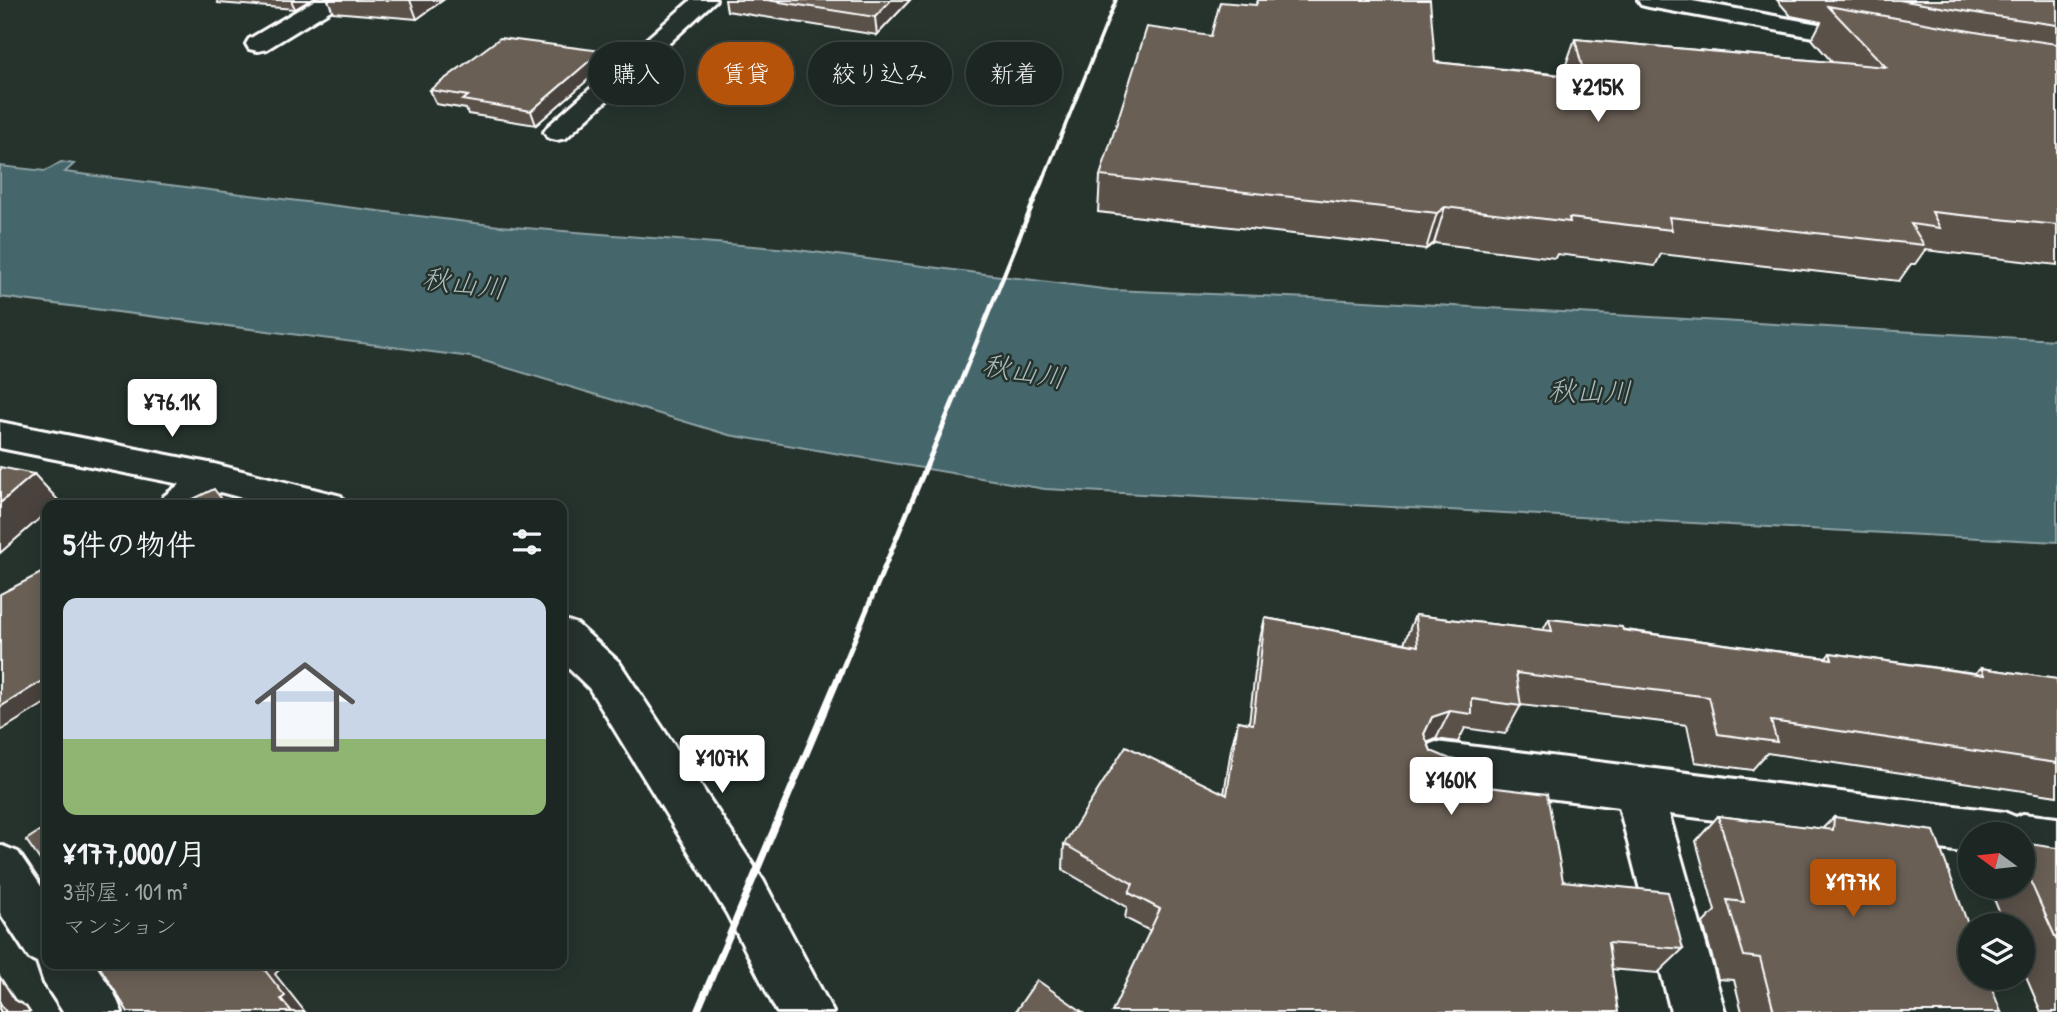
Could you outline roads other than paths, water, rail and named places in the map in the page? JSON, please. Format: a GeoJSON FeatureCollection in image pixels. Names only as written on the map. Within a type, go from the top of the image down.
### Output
{"type":"FeatureCollection","features":[{"type":"Feature","properties":{"kind":"street"},"geometry":{"type":"LineString","coordinates":[[258,44],[331,0]]}},
{"type":"Feature","properties":{"kind":"street"},"geometry":{"type":"LineString","coordinates":[[557,132],[705,0]]}},
{"type":"Feature","properties":{"kind":"street"},"geometry":{"type":"LineString","coordinates":[[1649,0],[1887,44]]}},
{"type":"Feature","properties":{"kind":"street"},"geometry":{"type":"LineString","coordinates":[[0,435],[214,477],[304,500]]}},
{"type":"Feature","properties":{"kind":"street"},"geometry":{"type":"LineString","coordinates":[[185,500],[214,477]]}},
{"type":"Feature","properties":{"kind":"street"},"geometry":{"type":"LineString","coordinates":[[567,641],[604,675],[745,897],[806,1012]]}},
{"type":"Feature","properties":{"kind":"street"},"geometry":{"type":"LineString","coordinates":[[1436,762],[1958,829]]}},
{"type":"Feature","properties":{"kind":"street"},"geometry":{"type":"LineString","coordinates":[[1638,788],[1698,1012]]}},
{"type":"Feature","properties":{"kind":"street"},"geometry":{"type":"LineString","coordinates":[[2035,838],[2057,841]]}},
{"type":"Feature","properties":{"kind":"street"},"geometry":{"type":"LineString","coordinates":[[0,869],[42,932]]}},
{"type":"Feature","properties":{"kind":"street"},"geometry":{"type":"LineString","coordinates":[[66,969],[95,1012]]}},
{"type":"Feature","properties":{"kind":"water","name":"秋山川"},"geometry":{"type":"Polygon","coordinates":[[[61,162],[74,164],[65,172],[499,226],[790,249],[1111,290],[1311,298],[2057,340],[2057,542],[1045,489],[729,435],[471,357],[0,297],[0,166],[45,171],[61,162]]]}},
{"type":"Feature","properties":{"kind":"railway"},"geometry":{"type":"LineString","coordinates":[[1044,178],[1116,0]]}},
{"type":"Feature","properties":{"kind":"railway"},"geometry":{"type":"LineString","coordinates":[[954,398],[1044,176]]}},
{"type":"Feature","properties":{"kind":"railway"},"geometry":{"type":"LineString","coordinates":[[841,672],[955,397]]}},
{"type":"Feature","properties":{"kind":"railway"},"geometry":{"type":"LineString","coordinates":[[697,1012],[841,671]]}}]}
